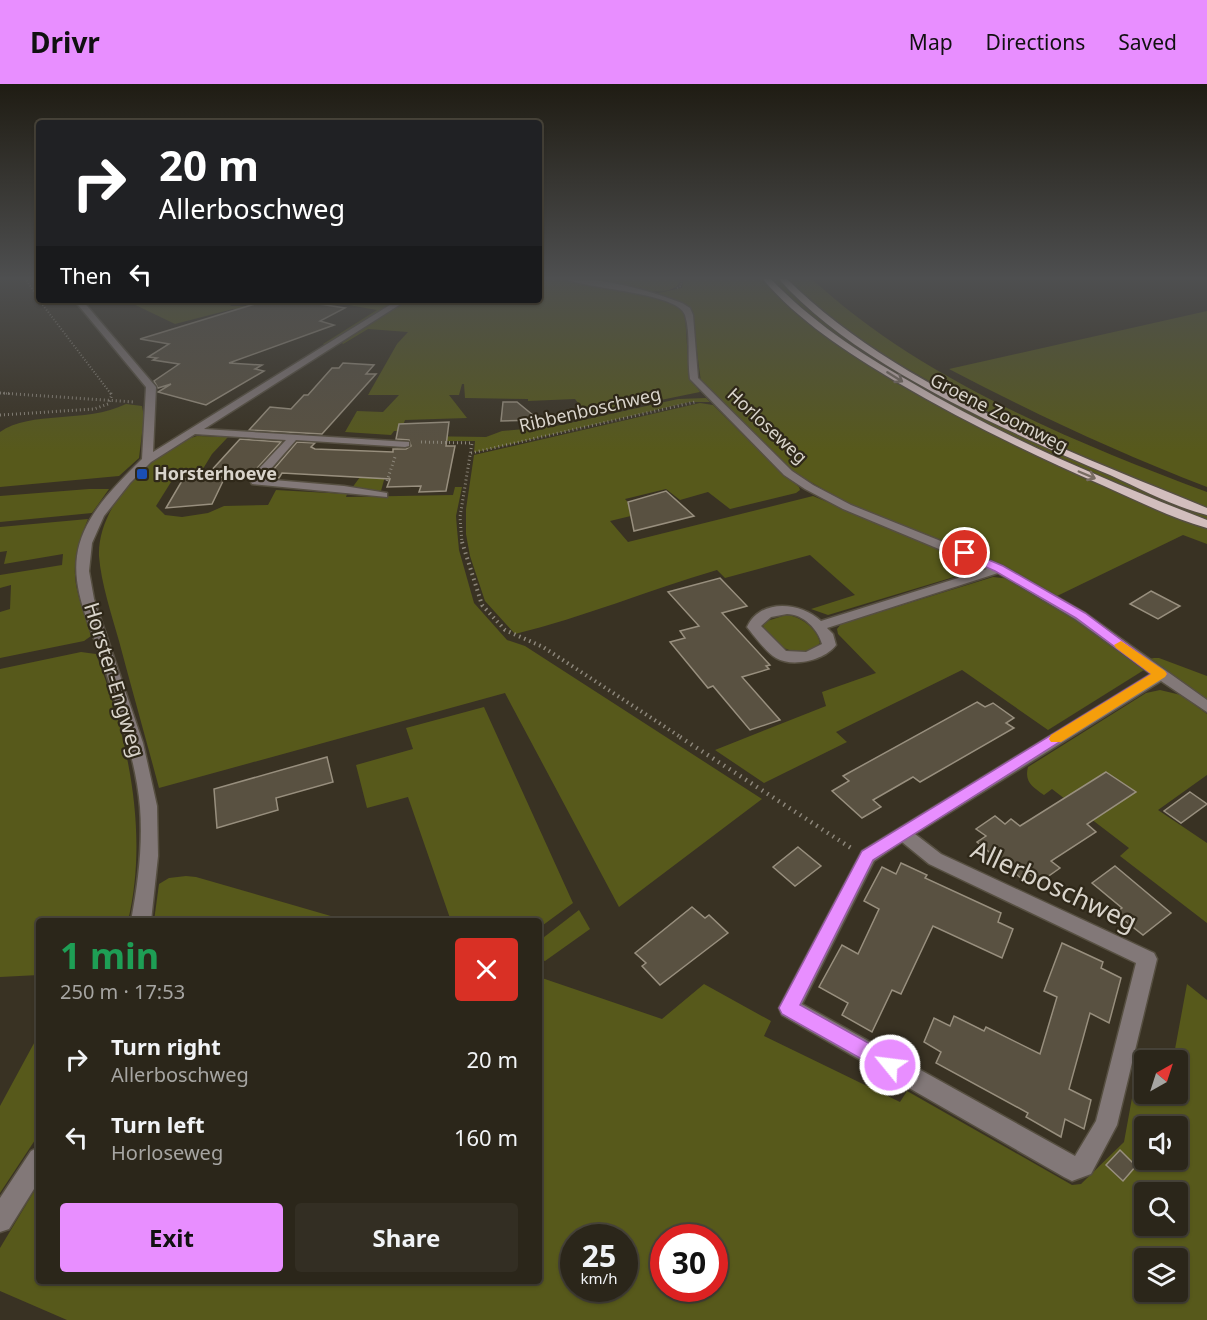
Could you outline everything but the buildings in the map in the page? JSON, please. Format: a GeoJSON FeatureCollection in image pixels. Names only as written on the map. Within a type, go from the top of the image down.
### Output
{"type":"FeatureCollection","features":[{"type":"Feature","properties":{"kind":"main road","name":"Groene Zoomweg"},"geometry":{"type":"LineString","coordinates":[[830,336],[918,392],[1016,442],[1146,500],[1207,524]]}},
{"type":"Feature","properties":{"kind":"main road","name":"Groene Zoomweg"},"geometry":{"type":"LineString","coordinates":[[850,336],[894,365],[982,414],[1107,471],[1207,512]]}},
{"type":"Feature","properties":{"kind":"street"},"geometry":{"type":"LineString","coordinates":[[108,336],[147,381],[153,395],[150,403],[147,460]]}},
{"type":"Feature","properties":{"kind":"street","name":"Horster-Engweg"},"geometry":{"type":"LineString","coordinates":[[141,918],[149,851],[146,789],[86,588],[83,570],[84,555],[95,522],[118,489],[147,460],[348,336]]}},
{"type":"Feature","properties":{"kind":"street","name":"Horloseweg"},"geometry":{"type":"LineString","coordinates":[[690,336],[694,379],[788,473],[820,494],[999,568],[1080,616],[1207,707]]}},
{"type":"Feature","properties":{"kind":"street"},"geometry":{"type":"LineString","coordinates":[[195,432],[402,444]]}},
{"type":"Feature","properties":{"kind":"street"},"geometry":{"type":"LineString","coordinates":[[294,437],[257,477],[256,482],[344,489],[383,495]]}},
{"type":"Feature","properties":{"kind":"street"},"geometry":{"type":"LineString","coordinates":[[818,626],[999,568]]}},
{"type":"Feature","properties":{"kind":"street"},"geometry":{"type":"LineString","coordinates":[[789,609],[802,613],[818,626],[826,634],[829,645],[823,651],[797,658],[781,655],[775,651],[754,627],[756,620],[761,616],[789,609]]}},
{"type":"Feature","properties":{"kind":"street","name":"Allerboschweg"},"geometry":{"type":"LineString","coordinates":[[902,833],[935,859],[1147,959],[1106,1125],[1083,1166],[1072,1169],[789,1008],[868,856],[902,833],[1161,674]]}},
{"type":"Feature","properties":{"kind":"street"},"geometry":{"type":"LineString","coordinates":[[0,1220],[36,1164]]}},
{"type":"Feature","properties":{"kind":"path"},"geometry":{"type":"LineString","coordinates":[[0,416],[94,409],[103,407],[110,401],[112,395],[109,388],[67,336]]}},
{"type":"Feature","properties":{"kind":"path"},"geometry":{"type":"LineString","coordinates":[[0,393],[150,403]]}},
{"type":"Feature","properties":{"kind":"path","name":"Ribbenboschweg"},"geometry":{"type":"LineString","coordinates":[[471,453],[693,402],[717,403]]}},
{"type":"Feature","properties":{"kind":"path"},"geometry":{"type":"LineString","coordinates":[[383,495],[402,444],[472,443],[460,517],[463,549],[479,599],[505,630],[543,647],[835,838],[868,856]]}},
{"type":"Feature","properties":{"kind":"shaded area"},"geometry":{"type":"Polygon","coordinates":[[[336,336],[340,336],[325,345],[323,344],[336,336]]]}},
{"type":"Feature","properties":{"kind":"shaded area"},"geometry":{"type":"Polygon","coordinates":[[[353,336],[357,336],[343,344],[353,336]]]}},
{"type":"Feature","properties":{"kind":"shaded area"},"geometry":{"type":"Polygon","coordinates":[[[405,336],[686,336],[689,376],[700,392],[587,415],[575,399],[528,401],[528,399],[465,398],[464,384],[462,384],[459,395],[449,395],[467,418],[405,420],[401,431],[394,431],[391,435],[345,432],[357,411],[383,412],[399,395],[368,395],[397,344],[405,336]]]}},
{"type":"Feature","properties":{"kind":"shaded area"},"geometry":{"type":"Polygon","coordinates":[[[695,336],[825,336],[892,380],[965,420],[1123,493],[1207,528],[1207,544],[1183,535],[1057,596],[1003,567],[949,543],[849,504],[795,473],[701,382],[695,336]]]}},
{"type":"Feature","properties":{"kind":"shaded area"},"geometry":{"type":"Polygon","coordinates":[[[834,336],[850,336],[939,394],[1207,514],[1207,521],[1029,443],[959,409],[904,380],[834,336]]]}},
{"type":"Feature","properties":{"kind":"shaded area"},"geometry":{"type":"Polygon","coordinates":[[[856,336],[884,336],[947,376],[998,403],[1103,451],[1207,492],[1207,508],[1037,436],[938,386],[856,336]]]}},
{"type":"Feature","properties":{"kind":"shaded area"},"geometry":{"type":"Polygon","coordinates":[[[1097,336],[1207,336],[1207,487],[1076,432],[949,369],[1097,336]]]}},
{"type":"Feature","properties":{"kind":"shaded area"},"geometry":{"type":"Polygon","coordinates":[[[706,398],[710,402],[690,402],[481,451],[474,452],[475,441],[419,441],[420,436],[486,437],[502,431],[556,426],[678,399],[706,398]]]}},
{"type":"Feature","properties":{"kind":"shaded area"},"geometry":{"type":"Polygon","coordinates":[[[700,403],[713,405],[800,490],[796,493],[730,509],[708,492],[680,500],[666,489],[625,499],[639,514],[610,521],[628,542],[813,496],[980,565],[977,570],[828,615],[811,609],[855,595],[810,555],[725,578],[717,570],[566,620],[515,634],[485,601],[470,556],[466,534],[466,509],[474,455],[700,403]]]}},
{"type":"Feature","properties":{"kind":"shaded area"},"geometry":{"type":"Polygon","coordinates":[[[126,404],[142,406],[144,417],[139,458],[119,476],[0,487],[0,432],[27,421],[93,414],[126,404]]]}},
{"type":"Feature","properties":{"kind":"shaded area"},"geometry":{"type":"Polygon","coordinates":[[[197,436],[228,437],[212,454],[198,477],[176,474],[156,506],[165,515],[182,517],[208,513],[224,506],[268,505],[276,490],[347,494],[346,497],[453,495],[455,487],[462,487],[456,516],[459,550],[474,603],[507,640],[525,646],[762,799],[619,907],[505,693],[159,788],[104,588],[99,556],[101,537],[107,518],[130,482],[162,454],[197,436]]]}},
{"type":"Feature","properties":{"kind":"shaded area"},"geometry":{"type":"Polygon","coordinates":[[[390,458],[381,491],[352,488],[360,477],[390,458]]]}},
{"type":"Feature","properties":{"kind":"shaded area"},"geometry":{"type":"Polygon","coordinates":[[[109,489],[92,513],[0,522],[0,496],[109,489]]]}},
{"type":"Feature","properties":{"kind":"shaded area"},"geometry":{"type":"Polygon","coordinates":[[[88,519],[77,552],[75,578],[91,636],[84,641],[0,658],[0,612],[10,609],[11,585],[0,588],[0,575],[62,565],[63,554],[4,564],[7,551],[0,552],[0,527],[88,519]]]}},
{"type":"Feature","properties":{"kind":"shaded area"},"geometry":{"type":"Polygon","coordinates":[[[993,577],[1011,579],[1096,631],[1144,667],[1144,670],[1048,730],[962,670],[836,732],[847,742],[764,783],[715,750],[826,706],[822,692],[876,673],[838,634],[837,629],[841,624],[993,577]]]}},
{"type":"Feature","properties":{"kind":"shaded area"},"geometry":{"type":"Polygon","coordinates":[[[786,615],[797,617],[812,628],[820,643],[802,652],[790,650],[779,644],[767,633],[763,625],[767,621],[786,615]]]}},
{"type":"Feature","properties":{"kind":"shaded area"},"geometry":{"type":"Polygon","coordinates":[[[81,652],[96,654],[126,752],[136,820],[134,888],[129,918],[36,918],[36,975],[0,977],[0,669],[81,652]]]}},
{"type":"Feature","properties":{"kind":"shaded area"},"geometry":{"type":"Polygon","coordinates":[[[1154,658],[1207,676],[1207,701],[1149,659],[1154,658]]]}},
{"type":"Feature","properties":{"kind":"shaded area"},"geometry":{"type":"Polygon","coordinates":[[[1160,690],[1181,695],[1207,714],[1207,775],[1158,810],[1207,843],[1207,923],[1120,856],[1129,848],[1052,789],[1044,795],[1033,787],[1027,777],[1028,767],[1146,693],[1160,690]]]}},
{"type":"Feature","properties":{"kind":"shaded area"},"geometry":{"type":"Polygon","coordinates":[[[484,707],[573,903],[542,926],[542,918],[450,918],[408,797],[367,808],[356,765],[413,749],[406,728],[484,707]]]}},
{"type":"Feature","properties":{"kind":"shaded area"},"geometry":{"type":"Polygon","coordinates":[[[196,877],[338,918],[154,918],[159,884],[169,878],[196,877]]]}},
{"type":"Feature","properties":{"kind":"shaded area"},"geometry":{"type":"Polygon","coordinates":[[[579,910],[590,929],[545,961],[542,960],[542,939],[579,910]]]}},
{"type":"Feature","properties":{"kind":"shaded area"},"geometry":{"type":"Polygon","coordinates":[[[542,978],[662,1019],[704,984],[771,1021],[764,1036],[900,1102],[907,1091],[1072,1185],[1081,1184],[1124,1142],[1134,1087],[1134,1104],[1188,1104],[1188,1050],[1175,1050],[1187,984],[1207,1000],[1207,1320],[67,1320],[0,1291],[0,1248],[36,1188],[36,1284],[542,1284],[542,978]]]}},
{"type":"Feature","properties":{"kind":"shaded area"},"geometry":{"type":"Polygon","coordinates":[[[36,1040],[36,1139],[0,1193],[0,1106],[36,1040]]]}},
{"type":"Feature","properties":{"kind":"slow traffic"},"geometry":{"type":"LineString","coordinates":[[1056,739],[1161,674],[1121,645]]}},
{"type":"Feature","properties":{"kind":"place","name":"Horsterhoeve"},"geometry":{"type":"Point","coordinates":[142,474]}},
{"type":"Feature","properties":{"kind":"route"},"geometry":{"type":"LineString","coordinates":[[890,1065],[789,1008],[868,856],[1161,674],[1051,598],[999,568],[965,553]]}}]}
